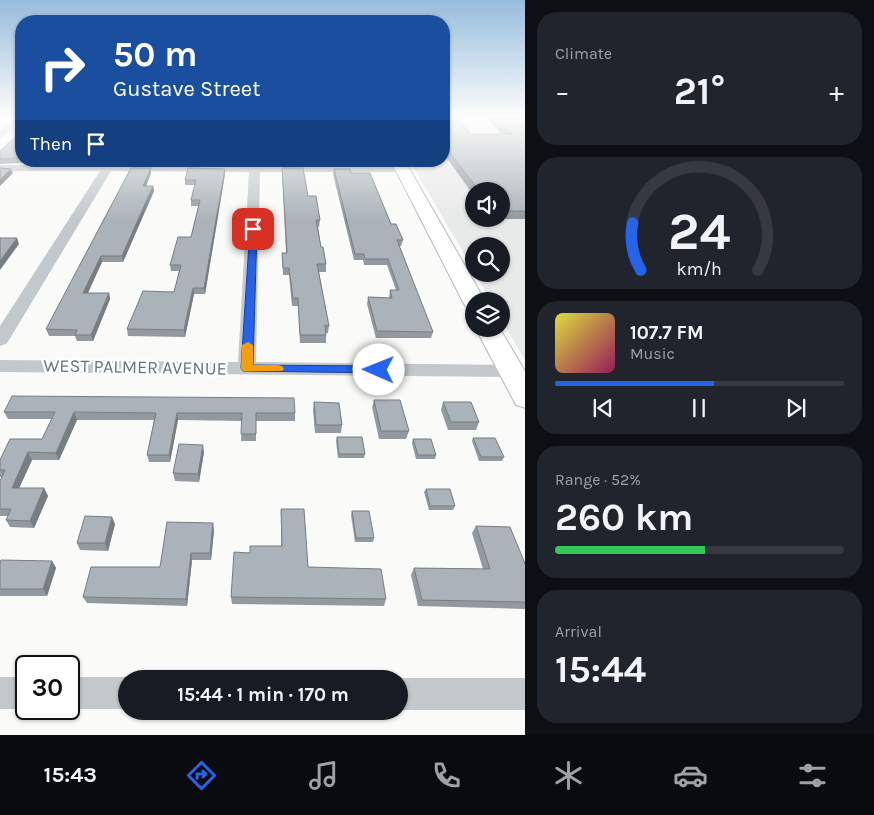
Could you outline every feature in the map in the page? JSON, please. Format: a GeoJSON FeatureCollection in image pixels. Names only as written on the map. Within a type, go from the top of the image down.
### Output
{"type":"FeatureCollection","features":[{"type":"Feature","properties":{"kind":"main road"},"geometry":{"type":"LineString","coordinates":[[402,167],[469,292]]}},
{"type":"Feature","properties":{"kind":"main road"},"geometry":{"type":"LineString","coordinates":[[492,337],[525,398]]}},
{"type":"Feature","properties":{"kind":"street"},"geometry":{"type":"LineString","coordinates":[[0,168],[37,167]]}},
{"type":"Feature","properties":{"kind":"street"},"geometry":{"type":"LineString","coordinates":[[0,340],[109,167]]}},
{"type":"Feature","properties":{"kind":"street"},"geometry":{"type":"LineString","coordinates":[[247,368],[255,167]]}},
{"type":"Feature","properties":{"kind":"street","name":"WEST PALMER AVENUE"},"geometry":{"type":"LineString","coordinates":[[0,366],[511,371]]}},
{"type":"Feature","properties":{"kind":"street"},"geometry":{"type":"LineString","coordinates":[[0,693],[15,693]]}},
{"type":"Feature","properties":{"kind":"street"},"geometry":{"type":"LineString","coordinates":[[80,693],[118,693]]}},
{"type":"Feature","properties":{"kind":"street"},"geometry":{"type":"LineString","coordinates":[[408,694],[525,694]]}},
{"type":"Feature","properties":{"kind":"shaded area"},"geometry":{"type":"Polygon","coordinates":[[[450,151],[525,151],[525,360],[510,334],[510,292],[486,292],[480,282],[510,282],[510,237],[465,237],[465,256],[413,167],[450,167],[450,151]]]}},
{"type":"Feature","properties":{"kind":"building"},"geometry":{"type":"Polygon","coordinates":[[[0,151],[15,151],[15,158],[0,159],[0,151]]]}},
{"type":"Feature","properties":{"kind":"building"},"geometry":{"type":"Polygon","coordinates":[[[450,151],[525,151],[525,211],[510,211],[510,182],[472,182],[450,151]]]}},
{"type":"Feature","properties":{"kind":"building"},"geometry":{"type":"Polygon","coordinates":[[[0,168],[11,169],[0,180],[0,168]]]}},
{"type":"Feature","properties":{"kind":"building"},"geometry":{"type":"Polygon","coordinates":[[[131,168],[151,168],[143,186],[153,186],[122,256],[101,256],[83,293],[109,293],[91,335],[75,335],[77,330],[46,329],[131,168]]]}},
{"type":"Feature","properties":{"kind":"building"},"geometry":{"type":"Polygon","coordinates":[[[188,168],[225,169],[204,288],[193,288],[184,330],[127,329],[143,291],[174,292],[181,265],[170,265],[178,237],[191,237],[200,200],[191,200],[196,180],[185,180],[188,168]]]}},
{"type":"Feature","properties":{"kind":"building"},"geometry":{"type":"Polygon","coordinates":[[[282,168],[303,168],[308,196],[316,196],[320,220],[316,220],[326,264],[317,264],[329,326],[325,325],[326,335],[300,335],[298,298],[293,298],[289,268],[283,268],[282,253],[287,253],[282,168]]]}},
{"type":"Feature","properties":{"kind":"building"},"geometry":{"type":"Polygon","coordinates":[[[334,169],[350,169],[351,173],[370,173],[391,224],[396,224],[403,240],[397,240],[433,332],[377,331],[368,297],[392,298],[390,290],[399,290],[388,259],[365,259],[364,254],[355,254],[334,169]]]}},
{"type":"Feature","properties":{"kind":"building"},"geometry":{"type":"Polygon","coordinates":[[[0,238],[17,238],[0,261],[0,238]]]}},
{"type":"Feature","properties":{"kind":"building"},"geometry":{"type":"Polygon","coordinates":[[[12,396],[294,398],[295,413],[256,413],[256,434],[241,434],[242,413],[177,413],[169,455],[147,455],[156,413],[74,412],[56,453],[28,452],[12,488],[44,488],[30,521],[6,520],[11,509],[0,509],[0,481],[5,470],[0,470],[0,460],[10,439],[42,439],[55,412],[4,412],[12,396]]]}},
{"type":"Feature","properties":{"kind":"building"},"geometry":{"type":"Polygon","coordinates":[[[374,400],[400,400],[409,431],[381,431],[374,400]]]}},
{"type":"Feature","properties":{"kind":"building"},"geometry":{"type":"Polygon","coordinates":[[[314,402],[339,403],[342,425],[316,425],[314,402]]]}},
{"type":"Feature","properties":{"kind":"building"},"geometry":{"type":"Polygon","coordinates":[[[443,402],[471,402],[479,422],[451,422],[443,402]]]}},
{"type":"Feature","properties":{"kind":"building"},"geometry":{"type":"Polygon","coordinates":[[[337,437],[362,437],[365,454],[339,454],[337,437]]]}},
{"type":"Feature","properties":{"kind":"building"},"geometry":{"type":"Polygon","coordinates":[[[473,438],[495,438],[504,457],[481,457],[473,438]]]}},
{"type":"Feature","properties":{"kind":"building"},"geometry":{"type":"Polygon","coordinates":[[[413,439],[431,439],[436,455],[418,455],[413,439]]]}},
{"type":"Feature","properties":{"kind":"building"},"geometry":{"type":"Polygon","coordinates":[[[179,444],[203,445],[198,474],[173,473],[179,444]]]}},
{"type":"Feature","properties":{"kind":"building"},"geometry":{"type":"Polygon","coordinates":[[[426,489],[450,489],[455,506],[430,506],[426,489]]]}},
{"type":"Feature","properties":{"kind":"building"},"geometry":{"type":"Polygon","coordinates":[[[281,509],[304,509],[308,567],[381,569],[386,599],[231,597],[234,552],[250,553],[250,546],[282,546],[281,509]]]}},
{"type":"Feature","properties":{"kind":"building"},"geometry":{"type":"Polygon","coordinates":[[[352,511],[369,511],[374,538],[356,538],[352,511]]]}},
{"type":"Feature","properties":{"kind":"building"},"geometry":{"type":"Polygon","coordinates":[[[85,516],[112,517],[105,543],[77,543],[85,516]]]}},
{"type":"Feature","properties":{"kind":"building"},"geometry":{"type":"Polygon","coordinates":[[[167,522],[213,523],[210,553],[191,553],[186,599],[83,597],[91,567],[160,567],[167,522]]]}},
{"type":"Feature","properties":{"kind":"building"},"geometry":{"type":"Polygon","coordinates":[[[476,526],[510,527],[525,564],[525,602],[422,600],[414,568],[490,569],[476,526]]]}},
{"type":"Feature","properties":{"kind":"building"},"geometry":{"type":"Polygon","coordinates":[[[1,560],[52,561],[43,589],[0,589],[1,560]]]}},
{"type":"Feature","properties":{"kind":"slow traffic"},"geometry":{"type":"LineString","coordinates":[[248,345],[247,368],[278,369]]}},
{"type":"Feature","properties":{"kind":"route"},"geometry":{"type":"LineString","coordinates":[[253,229],[247,368],[379,370]]}}]}
